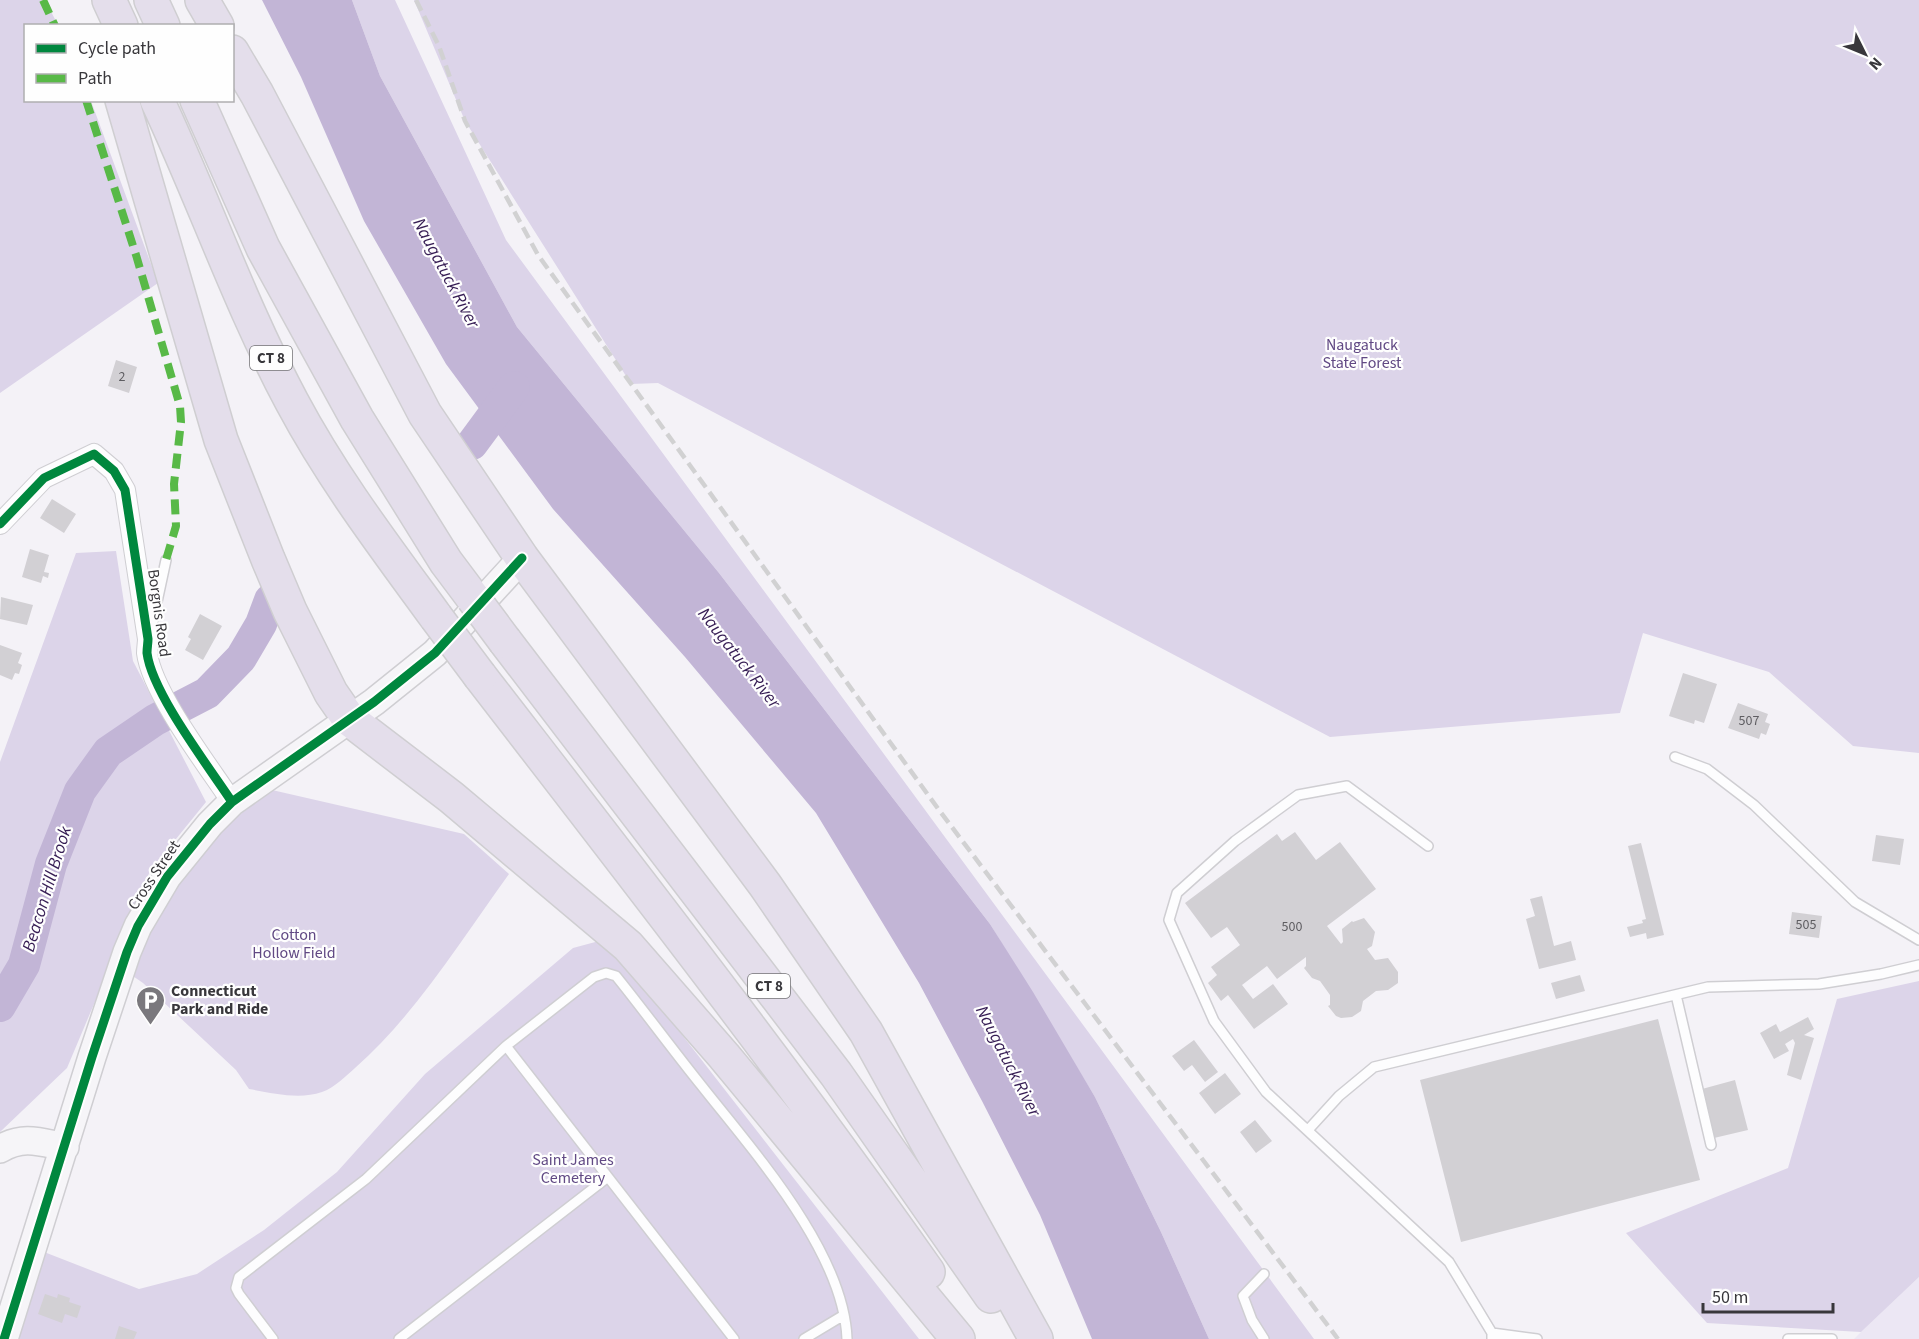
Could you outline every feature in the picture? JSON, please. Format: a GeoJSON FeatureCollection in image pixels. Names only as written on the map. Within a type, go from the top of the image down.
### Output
{"type":"FeatureCollection","features":[{"type":"Feature","properties":{"kind":"highway"},"geometry":{"type":"LineString","coordinates":[[90,0],[99,24]]}},
{"type":"Feature","properties":{"kind":"highway"},"geometry":{"type":"LineString","coordinates":[[109,0],[120,24]]}},
{"type":"Feature","properties":{"kind":"highway"},"geometry":{"type":"LineString","coordinates":[[151,0],[162,24]]}},
{"type":"Feature","properties":{"kind":"highway"},"geometry":{"type":"LineString","coordinates":[[202,0],[216,24]]}},
{"type":"Feature","properties":{"kind":"highway"},"geometry":{"type":"LineString","coordinates":[[234,55],[257,94],[425,414],[522,558],[765,885],[866,1032],[1036,1339]]}},
{"type":"Feature","properties":{"kind":"highway"},"geometry":{"type":"LineString","coordinates":[[123,102],[221,440],[290,611],[332,693],[349,719],[451,796],[628,946],[724,1056],[957,1339]]}},
{"type":"Feature","properties":{"kind":"highway","name":"CT 8"},"geometry":{"type":"LineString","coordinates":[[158,102],[241,297],[292,402],[344,490],[480,676],[706,970],[870,1190],[975,1339]]}},
{"type":"Feature","properties":{"kind":"highway","name":"CT 8"},"geometry":{"type":"LineString","coordinates":[[198,102],[263,248],[357,419],[446,562],[836,1074],[1021,1339]]}},
{"type":"Feature","properties":{"kind":"street","name":"Borgnis Road"},"geometry":{"type":"LineString","coordinates":[[0,524],[44,478],[94,454],[114,471],[125,490],[148,639],[147,652],[153,674],[182,727],[232,802]]}},
{"type":"Feature","properties":{"kind":"street","name":"Cross Street"},"geometry":{"type":"LineString","coordinates":[[4,1339],[112,997],[138,926],[152,900],[187,850],[232,802],[407,677],[435,653],[522,558]]}},
{"type":"Feature","properties":{"kind":"street"},"geometry":{"type":"LineString","coordinates":[[0,1149],[19,1140],[65,1146]]}},
{"type":"Feature","properties":{"kind":"lane"},"geometry":{"type":"LineString","coordinates":[[148,639],[166,560]]}},
{"type":"Feature","properties":{"kind":"lane"},"geometry":{"type":"LineString","coordinates":[[1675,757],[1707,769],[1754,806],[1855,902],[1919,940]]}},
{"type":"Feature","properties":{"kind":"lane"},"geometry":{"type":"LineString","coordinates":[[1428,846],[1347,786],[1298,795],[1235,841],[1177,893],[1169,920],[1214,1021],[1266,1092],[1449,1262],[1492,1336],[1537,1339]]}},
{"type":"Feature","properties":{"kind":"lane"},"geometry":{"type":"LineString","coordinates":[[1308,1130],[1339,1096],[1374,1067],[1708,987],[1819,984],[1919,965]]}},
{"type":"Feature","properties":{"kind":"lane"},"geometry":{"type":"LineString","coordinates":[[273,1339],[239,1294],[236,1288],[238,1277],[366,1179],[506,1046],[600,973],[612,973],[616,976],[759,1159],[803,1222],[836,1284],[847,1339]]}},
{"type":"Feature","properties":{"kind":"lane"},"geometry":{"type":"LineString","coordinates":[[1676,994],[1711,1145]]}},
{"type":"Feature","properties":{"kind":"lane"},"geometry":{"type":"LineString","coordinates":[[506,1046],[734,1339]]}},
{"type":"Feature","properties":{"kind":"lane"},"geometry":{"type":"LineString","coordinates":[[399,1339],[608,1177]]}},
{"type":"Feature","properties":{"kind":"lane"},"geometry":{"type":"LineString","coordinates":[[1264,1274],[1243,1296],[1252,1320],[1264,1339]]}},
{"type":"Feature","properties":{"kind":"lane"},"geometry":{"type":"LineString","coordinates":[[804,1339],[844,1315]]}},
{"type":"Feature","properties":{"kind":"lane"},"geometry":{"type":"LineString","coordinates":[[1788,1339],[1832,1339]]}},
{"type":"Feature","properties":{"kind":"shaded area"},"geometry":{"type":"Polygon","coordinates":[[[1919,1277],[1919,1339],[1854,1339],[1861,1332],[1919,1277]]]}},
{"type":"Feature","properties":{"kind":"green space"},"geometry":{"type":"Polygon","coordinates":[[[0,0],[45,0],[57,24],[24,24],[24,102],[91,102],[158,283],[0,393],[0,0]]]}},
{"type":"Feature","properties":{"kind":"green space"},"geometry":{"type":"Polygon","coordinates":[[[352,0],[395,0],[506,240],[1314,1339],[1209,1339],[1161,1232],[1095,1097],[990,924],[719,573],[517,327],[380,76],[352,0]]]}},
{"type":"Feature","properties":{"kind":"green space","name":"Naugatuck State Forest"},"geometry":{"type":"Polygon","coordinates":[[[414,0],[1919,0],[1919,753],[1853,746],[1769,672],[1643,633],[1620,713],[1330,737],[658,383],[631,384],[465,121],[414,0]]]}},
{"type":"Feature","properties":{"kind":"green space"},"geometry":{"type":"Polygon","coordinates":[[[116,551],[133,661],[206,802],[150,871],[67,1068],[0,1132],[0,762],[76,553],[116,551]]]}},
{"type":"Feature","properties":{"kind":"green space","name":"Cotton Hollow Field"},"geometry":{"type":"Polygon","coordinates":[[[272,790],[464,834],[509,874],[437,975],[398,1024],[340,1082],[322,1092],[313,1094],[286,1095],[249,1089],[236,1070],[143,983],[127,972],[145,925],[214,839],[238,816],[272,790]]]}},
{"type":"Feature","properties":{"kind":"green space","name":"Saint James Cemetery"},"geometry":{"type":"Polygon","coordinates":[[[599,941],[637,977],[919,1339],[14,1339],[39,1250],[139,1289],[197,1274],[264,1230],[337,1172],[425,1074],[573,948],[599,941]]]}},
{"type":"Feature","properties":{"kind":"green space"},"geometry":{"type":"Polygon","coordinates":[[[1919,981],[1919,1277],[1861,1332],[1707,1323],[1626,1233],[1788,1168],[1837,999],[1919,981]]]}},
{"type":"Feature","properties":{"kind":"water","name":"Naugatuck River"},"geometry":{"type":"Polygon","coordinates":[[[262,0],[352,0],[380,76],[517,327],[719,573],[990,924],[1095,1097],[1161,1232],[1209,1339],[1092,1339],[1040,1215],[982,1101],[919,983],[816,813],[685,657],[553,509],[446,364],[364,221],[301,77],[262,0]]]}},
{"type":"Feature","properties":{"kind":"building"},"geometry":{"type":"Polygon","coordinates":[[[116,360],[137,367],[129,393],[108,386],[116,360]]]}},
{"type":"Feature","properties":{"kind":"building"},"geometry":{"type":"Polygon","coordinates":[[[52,499],[76,514],[64,533],[40,518],[52,499]]]}},
{"type":"Feature","properties":{"kind":"building"},"geometry":{"type":"Polygon","coordinates":[[[30,549],[49,555],[44,572],[49,573],[48,578],[43,576],[41,583],[22,577],[30,549]]]}},
{"type":"Feature","properties":{"kind":"building"},"geometry":{"type":"Polygon","coordinates":[[[1,597],[33,605],[27,625],[0,619],[1,597]]]}},
{"type":"Feature","properties":{"kind":"building"},"geometry":{"type":"Polygon","coordinates":[[[200,614],[222,626],[203,660],[185,650],[191,639],[188,637],[200,614]]]}},
{"type":"Feature","properties":{"kind":"building"},"geometry":{"type":"Polygon","coordinates":[[[0,645],[22,653],[18,663],[22,665],[19,674],[15,673],[12,680],[0,675],[0,645]]]}},
{"type":"Feature","properties":{"kind":"building"},"geometry":{"type":"Polygon","coordinates":[[[1683,673],[1717,684],[1704,723],[1695,720],[1694,724],[1669,716],[1683,673]]]}},
{"type":"Feature","properties":{"kind":"building"},"geometry":{"type":"Polygon","coordinates":[[[1738,703],[1768,714],[1765,722],[1770,724],[1766,735],[1761,733],[1759,739],[1728,728],[1738,703]]]}},
{"type":"Feature","properties":{"kind":"building"},"geometry":{"type":"Polygon","coordinates":[[[1295,832],[1316,860],[1340,842],[1376,889],[1327,926],[1341,944],[1343,942],[1342,929],[1352,921],[1364,918],[1375,932],[1372,946],[1367,949],[1375,960],[1388,958],[1398,972],[1398,983],[1388,990],[1376,991],[1363,1001],[1361,1011],[1352,1017],[1341,1018],[1336,1016],[1328,1006],[1330,995],[1320,981],[1312,978],[1304,968],[1306,957],[1277,979],[1267,966],[1242,985],[1253,999],[1273,984],[1288,1004],[1254,1029],[1228,995],[1221,1001],[1208,983],[1217,975],[1211,967],[1240,945],[1227,927],[1211,938],[1185,903],[1277,834],[1282,841],[1295,832]]]}},
{"type":"Feature","properties":{"kind":"building"},"geometry":{"type":"Polygon","coordinates":[[[1876,835],[1904,839],[1900,865],[1872,861],[1876,835]]]}},
{"type":"Feature","properties":{"kind":"building"},"geometry":{"type":"Polygon","coordinates":[[[1641,843],[1664,935],[1647,939],[1646,933],[1630,937],[1627,927],[1643,923],[1642,920],[1646,919],[1628,846],[1641,843]]]}},
{"type":"Feature","properties":{"kind":"building"},"geometry":{"type":"Polygon","coordinates":[[[1542,896],[1554,946],[1571,941],[1576,960],[1539,969],[1526,919],[1535,916],[1530,899],[1542,896]]]}},
{"type":"Feature","properties":{"kind":"building"},"geometry":{"type":"Polygon","coordinates":[[[1792,912],[1822,916],[1819,938],[1789,934],[1792,912]]]}},
{"type":"Feature","properties":{"kind":"building"},"geometry":{"type":"Polygon","coordinates":[[[1580,975],[1585,991],[1556,999],[1551,983],[1580,975]]]}},
{"type":"Feature","properties":{"kind":"building"},"geometry":{"type":"Polygon","coordinates":[[[1808,1017],[1814,1029],[1804,1035],[1814,1038],[1801,1080],[1787,1075],[1795,1043],[1793,1039],[1785,1044],[1789,1051],[1774,1059],[1760,1033],[1776,1024],[1780,1032],[1808,1017]]]}},
{"type":"Feature","properties":{"kind":"building"},"geometry":{"type":"Polygon","coordinates":[[[1658,1019],[1700,1180],[1461,1242],[1420,1080],[1658,1019]]]}},
{"type":"Feature","properties":{"kind":"building"},"geometry":{"type":"Polygon","coordinates":[[[1194,1040],[1218,1072],[1205,1082],[1192,1065],[1184,1071],[1172,1056],[1194,1040]]]}},
{"type":"Feature","properties":{"kind":"building"},"geometry":{"type":"Polygon","coordinates":[[[1225,1073],[1241,1094],[1215,1114],[1199,1093],[1225,1073]]]}},
{"type":"Feature","properties":{"kind":"building"},"geometry":{"type":"Polygon","coordinates":[[[1735,1080],[1748,1130],[1714,1138],[1702,1089],[1735,1080]]]}},
{"type":"Feature","properties":{"kind":"building"},"geometry":{"type":"Polygon","coordinates":[[[1255,1120],[1272,1141],[1256,1153],[1240,1132],[1255,1120]]]}},
{"type":"Feature","properties":{"kind":"building"},"geometry":{"type":"Polygon","coordinates":[[[45,1294],[57,1298],[58,1294],[70,1298],[69,1302],[81,1306],[77,1318],[65,1314],[62,1323],[38,1314],[45,1294]]]}},
{"type":"Feature","properties":{"kind":"building"},"geometry":{"type":"Polygon","coordinates":[[[119,1326],[137,1332],[134,1339],[115,1339],[119,1326]]]}},
{"type":"Feature","properties":{"kind":"waterway","name":"Beacon Hill Brook"},"geometry":{"type":"LineString","coordinates":[[472,444],[514,387]]}},
{"type":"Feature","properties":{"kind":"waterway","name":"Beacon Hill Brook"},"geometry":{"type":"LineString","coordinates":[[0,1006],[24,965],[51,864],[80,791],[108,752],[155,720],[207,693],[241,658],[261,624],[270,600]]}},
{"type":"Feature","properties":{"kind":"railway"},"geometry":{"type":"LineString","coordinates":[[416,0],[439,46],[465,121],[538,255],[939,810],[1338,1339]]}},
{"type":"Feature","properties":{"kind":"marked path"},"geometry":{"type":"LineString","coordinates":[[43,0],[54,24]]}},
{"type":"Feature","properties":{"kind":"marked path"},"geometry":{"type":"LineString","coordinates":[[87,102],[136,255],[180,406],[181,422],[174,484],[176,526],[166,560]]}},
{"type":"Feature","properties":{"kind":"cycle path"},"geometry":{"type":"LineString","coordinates":[[0,524],[44,478],[94,454],[114,471],[125,490],[151,669],[170,708],[232,802]]}},
{"type":"Feature","properties":{"kind":"cycle path"},"geometry":{"type":"LineString","coordinates":[[4,1339],[127,952],[138,926],[167,877],[210,824],[232,802],[374,702],[435,653],[522,558]]}},
{"type":"Feature","properties":{"kind":"place","name":"Connecticut Park and Ride"},"geometry":{"type":"Point","coordinates":[150,1026]}}]}
